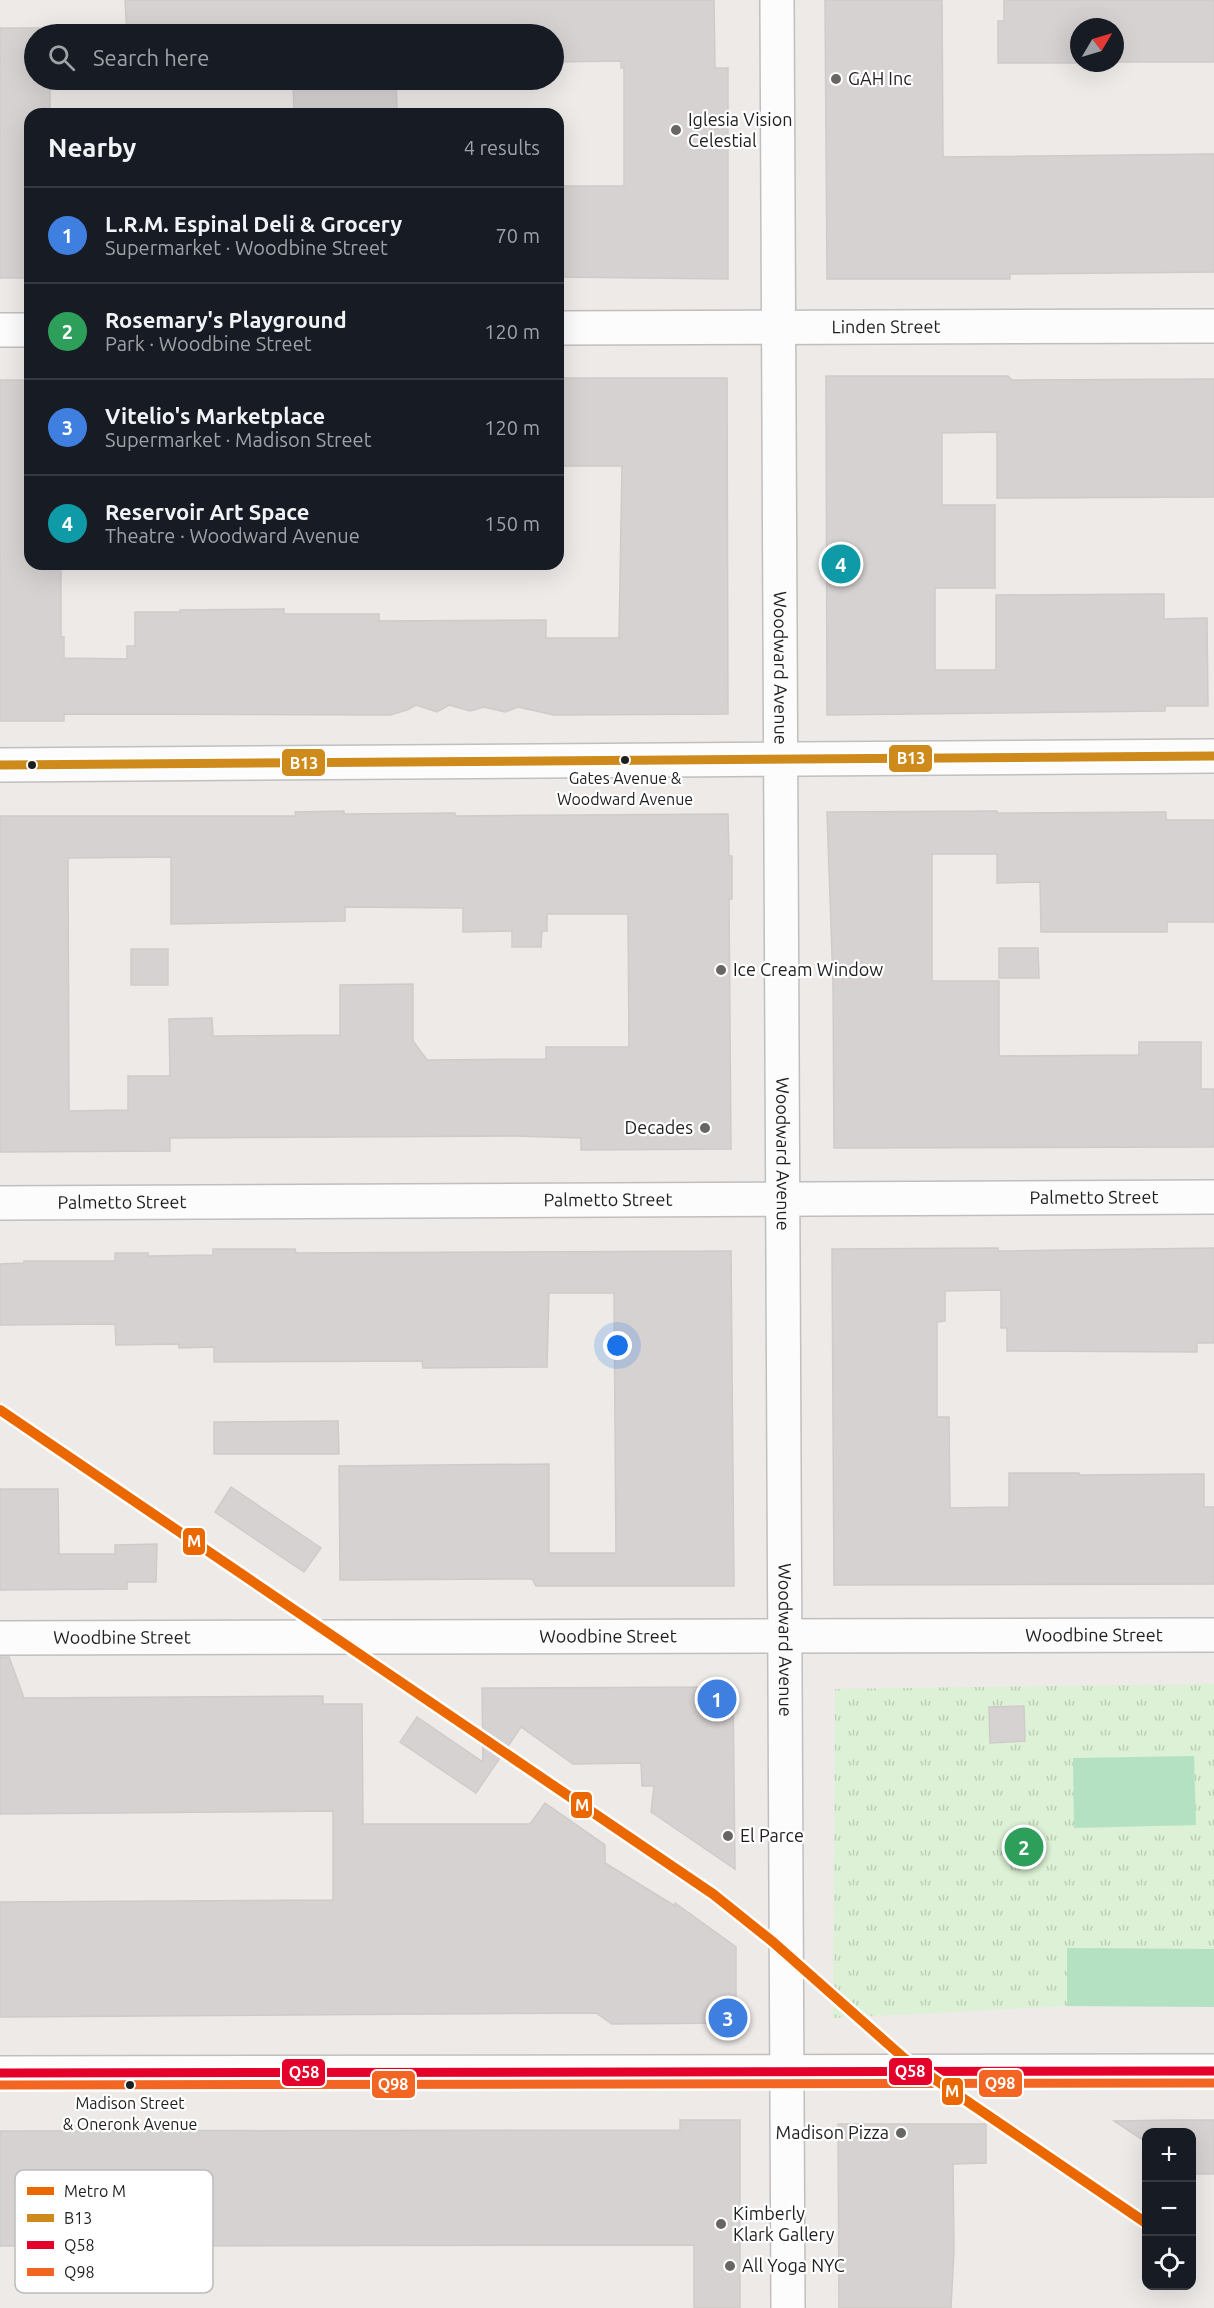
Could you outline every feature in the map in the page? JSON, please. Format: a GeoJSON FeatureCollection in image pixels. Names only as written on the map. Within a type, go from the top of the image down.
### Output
{"type":"FeatureCollection","features":[{"type":"Feature","properties":{"kind":"street","name":"Woodward Avenue"},"geometry":{"type":"LineString","coordinates":[[777,0],[788,2308]]}},
{"type":"Feature","properties":{"kind":"street","name":"Linden Street"},"geometry":{"type":"LineString","coordinates":[[564,328],[1214,326]]}},
{"type":"Feature","properties":{"kind":"street"},"geometry":{"type":"LineString","coordinates":[[0,330],[24,330]]}},
{"type":"Feature","properties":{"kind":"street"},"geometry":{"type":"LineString","coordinates":[[0,765],[1214,756]]}},
{"type":"Feature","properties":{"kind":"street","name":"Palmetto Street"},"geometry":{"type":"LineString","coordinates":[[0,1203],[1214,1197]]}},
{"type":"Feature","properties":{"kind":"street","name":"Woodbine Street"},"geometry":{"type":"LineString","coordinates":[[0,1638],[1214,1635]]}},
{"type":"Feature","properties":{"kind":"street"},"geometry":{"type":"LineString","coordinates":[[0,2073],[1214,2071]]}},
{"type":"Feature","properties":{"kind":"green space"},"geometry":{"type":"Polygon","coordinates":[[[1214,1684],[1214,2007],[1067,2006],[833,2018],[835,1689],[1214,1684]]]}},
{"type":"Feature","properties":{"kind":"green space"},"geometry":{"type":"Polygon","coordinates":[[[1194,1756],[1196,1825],[1074,1828],[1073,1758],[1194,1756]]]}},
{"type":"Feature","properties":{"kind":"green space"},"geometry":{"type":"Polygon","coordinates":[[[1067,1948],[1214,1949],[1214,2007],[1067,2006],[1067,1948]]]}},
{"type":"Feature","properties":{"kind":"building"},"geometry":{"type":"Polygon","coordinates":[[[125,0],[714,0],[715,68],[728,68],[728,279],[564,277],[564,186],[624,186],[624,68],[621,68],[621,61],[564,62],[564,24],[126,24],[125,0]]]}},
{"type":"Feature","properties":{"kind":"building"},"geometry":{"type":"Polygon","coordinates":[[[825,0],[942,0],[943,157],[1214,154],[1214,272],[1010,274],[1010,279],[827,279],[825,0]]]}},
{"type":"Feature","properties":{"kind":"building"},"geometry":{"type":"Polygon","coordinates":[[[1004,0],[1214,0],[1214,62],[1124,62],[1124,18],[1070,18],[1070,63],[998,63],[998,21],[1004,21],[1004,0]]]}},
{"type":"Feature","properties":{"kind":"building"},"geometry":{"type":"Polygon","coordinates":[[[0,28],[24,28],[24,90],[50,90],[50,108],[24,108],[24,278],[0,278],[0,28]]]}},
{"type":"Feature","properties":{"kind":"building"},"geometry":{"type":"Polygon","coordinates":[[[293,90],[396,90],[397,108],[294,108],[293,90]]]}},
{"type":"Feature","properties":{"kind":"building"},"geometry":{"type":"Polygon","coordinates":[[[826,376],[1008,376],[1012,380],[1214,379],[1214,497],[997,498],[997,432],[942,433],[942,505],[995,505],[995,588],[935,588],[935,670],[996,670],[996,595],[1164,594],[1164,619],[1207,618],[1208,706],[1165,706],[1165,711],[827,715],[826,376]]]}},
{"type":"Feature","properties":{"kind":"building"},"geometry":{"type":"Polygon","coordinates":[[[564,378],[727,378],[728,714],[554,715],[518,707],[505,712],[484,707],[470,711],[449,705],[437,712],[416,705],[390,715],[64,714],[64,721],[0,721],[0,380],[24,380],[24,570],[61,570],[61,637],[64,637],[64,658],[127,659],[127,646],[135,646],[135,612],[180,612],[180,610],[284,609],[284,614],[379,614],[379,621],[546,620],[546,638],[619,638],[622,466],[564,466],[564,378]]]}},
{"type":"Feature","properties":{"kind":"building"},"geometry":{"type":"Polygon","coordinates":[[[997,811],[997,813],[1166,812],[1166,820],[1214,820],[1214,922],[1167,922],[1167,932],[1041,932],[1040,882],[997,883],[997,854],[932,854],[932,981],[999,981],[999,1056],[1139,1055],[1139,1042],[1201,1042],[1201,1089],[1214,1089],[1214,1147],[834,1148],[833,982],[827,812],[997,811]]]}},
{"type":"Feature","properties":{"kind":"building"},"geometry":{"type":"Polygon","coordinates":[[[295,812],[455,813],[455,816],[728,814],[729,856],[732,856],[732,899],[729,899],[731,1149],[581,1150],[581,1138],[515,1136],[170,1138],[170,1151],[0,1152],[0,816],[296,816],[295,812]],[[171,857],[68,858],[69,1111],[128,1110],[128,1076],[170,1076],[169,1019],[212,1018],[213,1036],[340,1035],[340,985],[413,984],[413,1041],[427,1060],[546,1059],[546,1047],[629,1047],[628,914],[547,914],[547,931],[542,931],[541,947],[512,947],[512,931],[463,932],[463,908],[345,907],[345,921],[171,924],[171,857]]]}},
{"type":"Feature","properties":{"kind":"building"},"geometry":{"type":"Polygon","coordinates":[[[999,948],[1038,948],[1039,978],[999,978],[999,948]]]}},
{"type":"Feature","properties":{"kind":"building"},"geometry":{"type":"Polygon","coordinates":[[[131,949],[168,949],[168,985],[131,985],[131,949]]]}},
{"type":"Feature","properties":{"kind":"building"},"geometry":{"type":"Polygon","coordinates":[[[998,1248],[998,1251],[1214,1248],[1214,1343],[1197,1343],[1197,1352],[1007,1351],[1007,1328],[1001,1328],[1001,1290],[945,1291],[945,1321],[937,1322],[937,1417],[949,1417],[950,1508],[1009,1507],[1009,1473],[1204,1474],[1204,1507],[1214,1507],[1214,1584],[834,1585],[832,1249],[998,1248]]]}},
{"type":"Feature","properties":{"kind":"building"},"geometry":{"type":"Polygon","coordinates":[[[213,1249],[295,1249],[296,1253],[731,1251],[734,1586],[536,1586],[532,1579],[340,1580],[339,1466],[549,1464],[549,1553],[616,1553],[614,1293],[549,1293],[547,1367],[423,1368],[422,1361],[214,1362],[214,1347],[179,1348],[179,1344],[116,1345],[115,1324],[0,1325],[0,1264],[24,1263],[24,1261],[115,1261],[115,1253],[148,1253],[148,1256],[213,1255],[213,1249]]]}},
{"type":"Feature","properties":{"kind":"building"},"geometry":{"type":"Polygon","coordinates":[[[338,1421],[339,1454],[214,1454],[214,1422],[338,1421]]]}},
{"type":"Feature","properties":{"kind":"building"},"geometry":{"type":"Polygon","coordinates":[[[231,1487],[321,1548],[304,1572],[215,1512],[231,1487]]]}},
{"type":"Feature","properties":{"kind":"building"},"geometry":{"type":"Polygon","coordinates":[[[0,1489],[58,1489],[59,1554],[115,1554],[115,1545],[157,1544],[156,1582],[127,1582],[127,1589],[0,1590],[0,1489]]]}},
{"type":"Feature","properties":{"kind":"building"},"geometry":{"type":"Polygon","coordinates":[[[0,1657],[9,1657],[24,1698],[323,1696],[323,1704],[362,1704],[363,1824],[530,1824],[545,1803],[605,1845],[605,1863],[675,1906],[675,1903],[736,1947],[736,2023],[612,2024],[596,2013],[0,2017],[0,1902],[333,1900],[333,1811],[0,1814],[0,1657]]]}},
{"type":"Feature","properties":{"kind":"building"},"geometry":{"type":"Polygon","coordinates":[[[733,1687],[735,1869],[651,1812],[654,1786],[642,1786],[641,1763],[573,1764],[521,1727],[476,1793],[400,1742],[417,1717],[483,1762],[482,1688],[733,1687]]]}},
{"type":"Feature","properties":{"kind":"building"},"geometry":{"type":"Polygon","coordinates":[[[1024,1706],[1025,1741],[990,1743],[989,1707],[1024,1706]]]}},
{"type":"Feature","properties":{"kind":"building"},"geometry":{"type":"Polygon","coordinates":[[[680,2120],[740,2120],[740,2308],[694,2308],[694,2245],[213,2246],[213,2170],[15,2170],[15,2246],[0,2246],[0,2131],[680,2130],[680,2120]]]}},
{"type":"Feature","properties":{"kind":"building"},"geometry":{"type":"Polygon","coordinates":[[[1214,2120],[1214,2174],[1196,2174],[1196,2128],[1142,2128],[1142,2139],[1114,2121],[1214,2120]]]}},
{"type":"Feature","properties":{"kind":"building"},"geometry":{"type":"Polygon","coordinates":[[[838,2124],[986,2124],[986,2163],[953,2164],[954,2250],[951,2308],[839,2308],[838,2124]]]}},
{"type":"Feature","properties":{"kind":"metro line","name":"M"},"geometry":{"type":"LineString","coordinates":[[0,1410],[713,1894],[773,1942],[905,2059],[1142,2220]]}},
{"type":"Feature","properties":{"kind":"transit line","name":"B13"},"geometry":{"type":"LineString","coordinates":[[0,765],[1214,756]]}},
{"type":"Feature","properties":{"kind":"transit line","name":"Q58"},"geometry":{"type":"LineString","coordinates":[[0,2073],[1214,2071]]}},
{"type":"Feature","properties":{"kind":"transit line","name":"Q98"},"geometry":{"type":"LineString","coordinates":[[0,2085],[1214,2083]]}},
{"type":"Feature","properties":{"kind":"place","name":"GAH Inc"},"geometry":{"type":"Point","coordinates":[836,79]}},
{"type":"Feature","properties":{"kind":"place","name":"Iglesia Vision Celestial"},"geometry":{"type":"Point","coordinates":[676,130]}},
{"type":"Feature","properties":{"kind":"place","name":"Reservoir Art Space"},"geometry":{"type":"Point","coordinates":[841,564]}},
{"type":"Feature","properties":{"kind":"place","name":"Gates Avenue & Woodward Avenue"},"geometry":{"type":"Point","coordinates":[625,760]}},
{"type":"Feature","properties":{"kind":"place","name":"Ice Cream Window"},"geometry":{"type":"Point","coordinates":[721,970]}},
{"type":"Feature","properties":{"kind":"place","name":"Decades"},"geometry":{"type":"Point","coordinates":[705,1128]}},
{"type":"Feature","properties":{"kind":"place","name":"L.R.M. Espinal Deli & Grocery"},"geometry":{"type":"Point","coordinates":[717,1699]}},
{"type":"Feature","properties":{"kind":"place","name":"El Parce"},"geometry":{"type":"Point","coordinates":[728,1836]}},
{"type":"Feature","properties":{"kind":"place","name":"Rosemary's Playground"},"geometry":{"type":"Point","coordinates":[1024,1847]}},
{"type":"Feature","properties":{"kind":"place","name":"Vitelio's Marketplace"},"geometry":{"type":"Point","coordinates":[728,2018]}},
{"type":"Feature","properties":{"kind":"place","name":"Madison Street & Oneronk Avenue"},"geometry":{"type":"Point","coordinates":[130,2085]}},
{"type":"Feature","properties":{"kind":"place","name":"Madison Pizza"},"geometry":{"type":"Point","coordinates":[901,2133]}},
{"type":"Feature","properties":{"kind":"place","name":"Kimberly Klark Gallery"},"geometry":{"type":"Point","coordinates":[721,2224]}},
{"type":"Feature","properties":{"kind":"place","name":"All Yoga NYC"},"geometry":{"type":"Point","coordinates":[730,2266]}}]}
